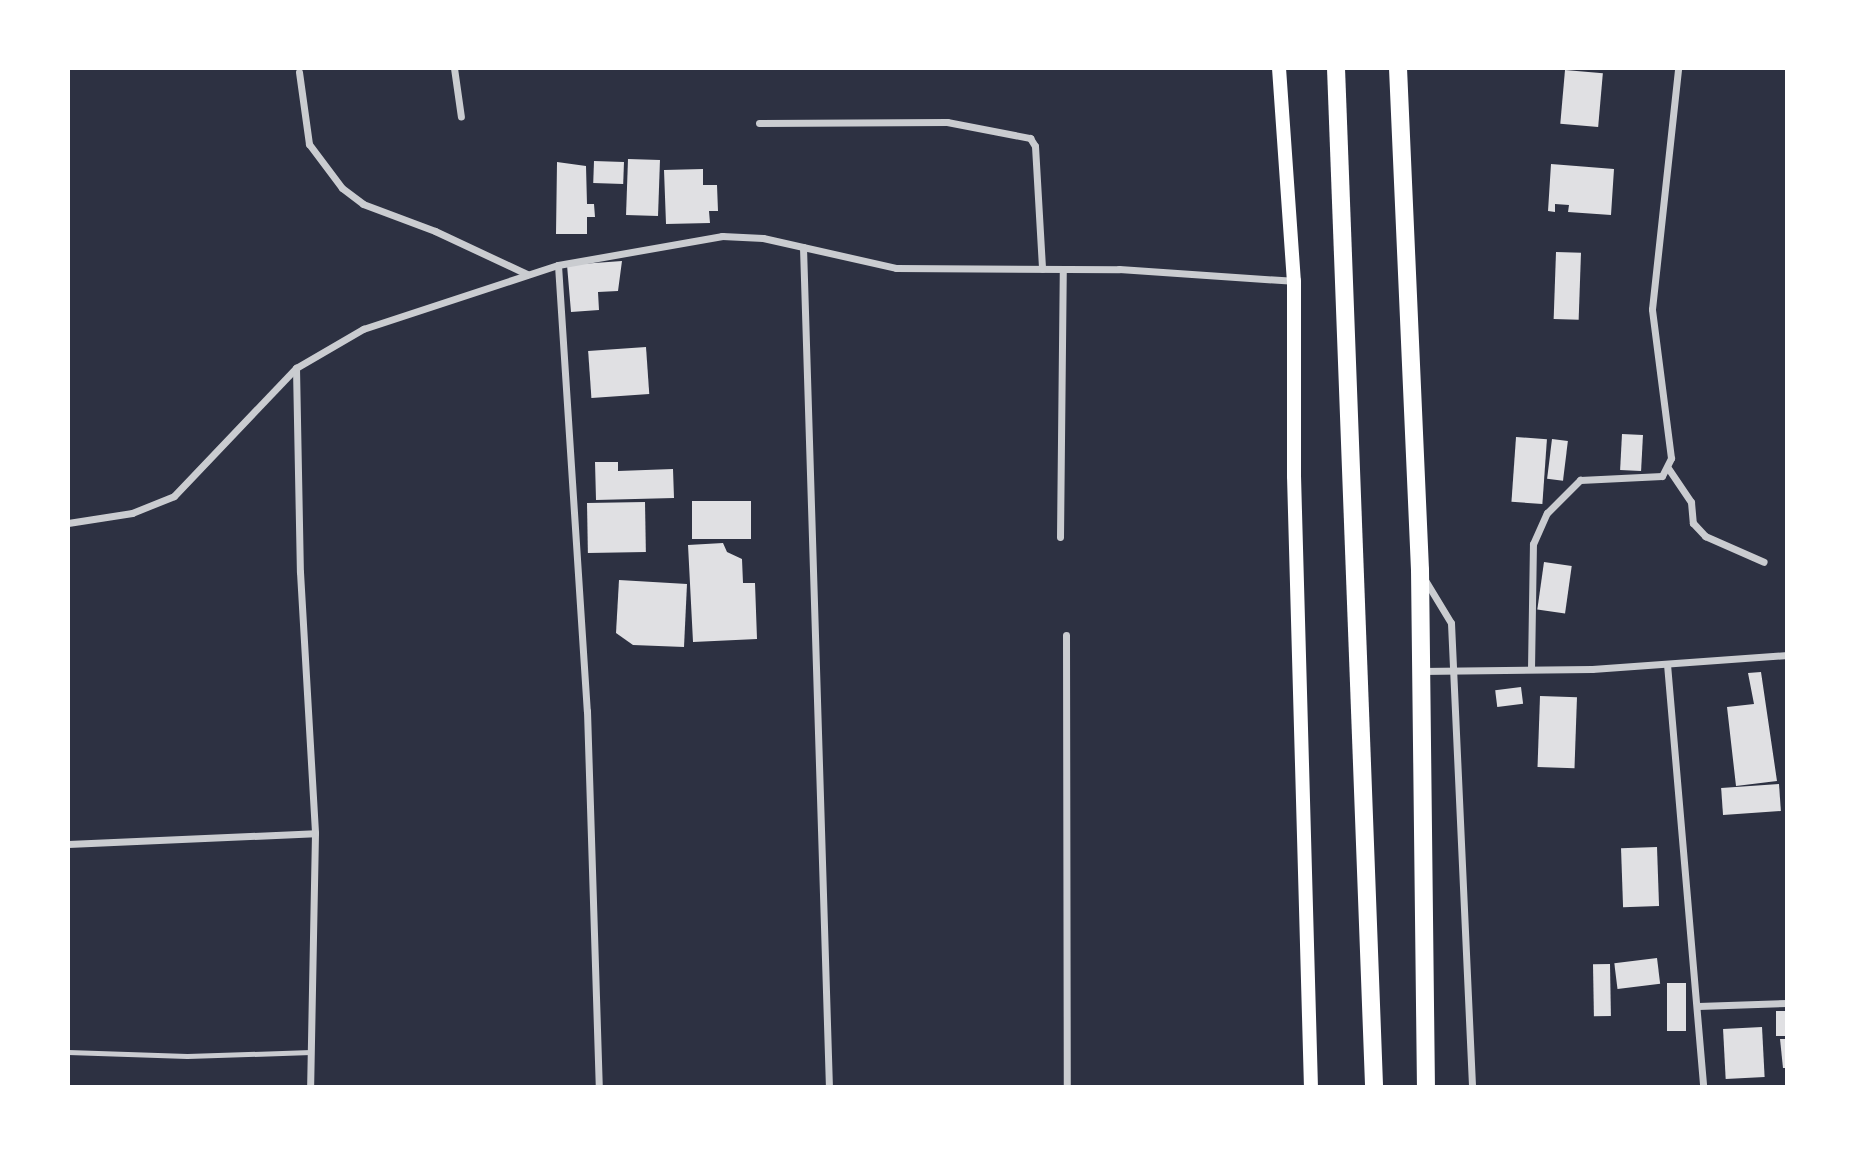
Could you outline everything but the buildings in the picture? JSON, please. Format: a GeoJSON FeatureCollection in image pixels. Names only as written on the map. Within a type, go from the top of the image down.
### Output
{"type":"FeatureCollection","features":[{"type":"Feature","properties":{"kind":"highway"},"geometry":{"type":"LineString","coordinates":[[1336,68],[1374,1087]]}},
{"type":"Feature","properties":{"kind":"highway"},"geometry":{"type":"LineString","coordinates":[[1398,68],[1420,570],[1426,1087]]}},
{"type":"Feature","properties":{"kind":"main road"},"geometry":{"type":"LineString","coordinates":[[1279,68],[1294,281],[1294,477],[1311,1087]]}},
{"type":"Feature","properties":{"kind":"street"},"geometry":{"type":"LineString","coordinates":[[454,68],[461,117]]}},
{"type":"Feature","properties":{"kind":"street"},"geometry":{"type":"LineString","coordinates":[[1531,669],[1533,544],[1546,513],[1580,480],[1662,477],[1671,458],[1652,309],[1678,68]]}},
{"type":"Feature","properties":{"kind":"street"},"geometry":{"type":"LineString","coordinates":[[299,72],[309,144],[342,188],[363,204],[435,231],[527,274]]}},
{"type":"Feature","properties":{"kind":"street"},"geometry":{"type":"LineString","coordinates":[[759,123],[947,122],[1030,138],[1035,146],[1042,268]]}},
{"type":"Feature","properties":{"kind":"street"},"geometry":{"type":"LineString","coordinates":[[68,523],[132,513],[174,496],[296,368],[363,329],[558,265],[722,236],[763,237],[896,268],[1042,268],[1294,281]]}},
{"type":"Feature","properties":{"kind":"street"},"geometry":{"type":"LineString","coordinates":[[803,247],[829,1087]]}},
{"type":"Feature","properties":{"kind":"street"},"geometry":{"type":"LineString","coordinates":[[558,265],[587,711],[599,1087]]}},
{"type":"Feature","properties":{"kind":"street"},"geometry":{"type":"LineString","coordinates":[[1060,537],[1063,269]]}},
{"type":"Feature","properties":{"kind":"street"},"geometry":{"type":"LineString","coordinates":[[296,368],[300,572],[315,833],[310,1087]]}},
{"type":"Feature","properties":{"kind":"street"},"geometry":{"type":"LineString","coordinates":[[1668,468],[1690,502],[1693,523],[1704,536],[1765,562]]}},
{"type":"Feature","properties":{"kind":"street"},"geometry":{"type":"LineString","coordinates":[[1420,570],[1451,623],[1451,670],[1472,1087]]}},
{"type":"Feature","properties":{"kind":"street"},"geometry":{"type":"LineString","coordinates":[[1066,635],[1066,1087]]}},
{"type":"Feature","properties":{"kind":"street"},"geometry":{"type":"LineString","coordinates":[[1420,671],[1667,664],[1787,655]]}},
{"type":"Feature","properties":{"kind":"street"},"geometry":{"type":"LineString","coordinates":[[1667,664],[1703,1087]]}},
{"type":"Feature","properties":{"kind":"street"},"geometry":{"type":"LineString","coordinates":[[68,844],[315,833]]}},
{"type":"Feature","properties":{"kind":"street"},"geometry":{"type":"LineString","coordinates":[[1698,1006],[1787,1003]]}},
{"type":"Feature","properties":{"kind":"lane"},"geometry":{"type":"LineString","coordinates":[[68,1052],[187,1056],[311,1052]]}}]}
